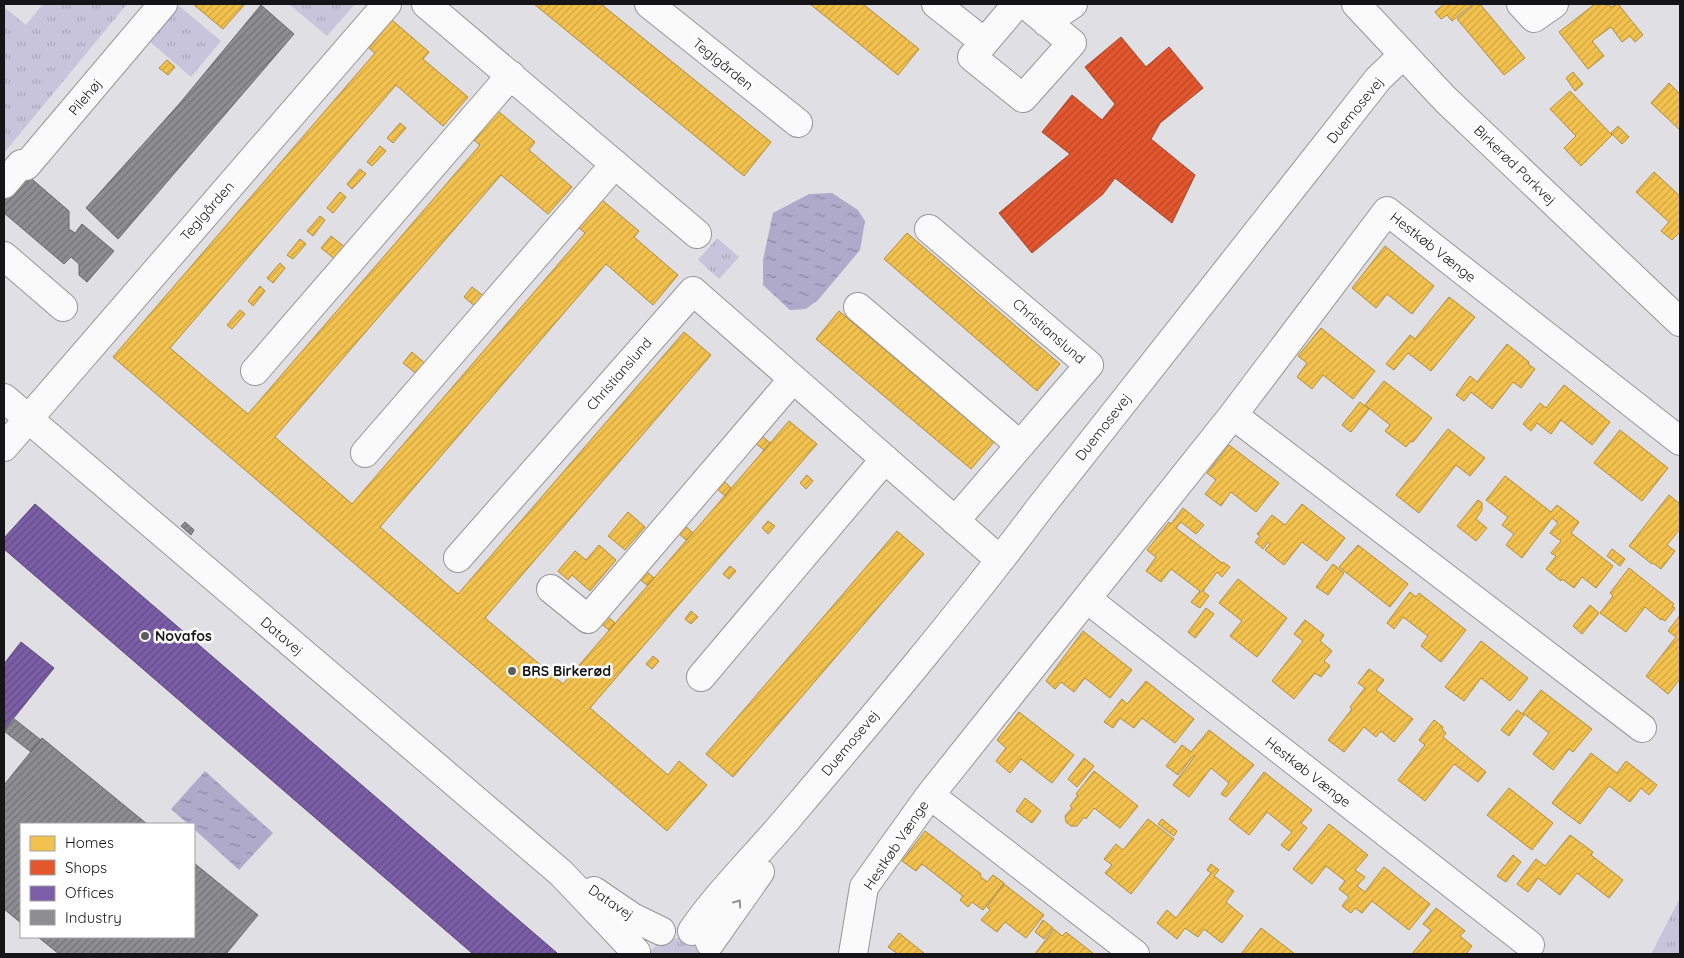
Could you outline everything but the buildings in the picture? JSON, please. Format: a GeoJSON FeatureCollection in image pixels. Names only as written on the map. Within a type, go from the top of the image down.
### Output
{"type":"FeatureCollection","features":[{"type":"Feature","properties":{"kind":"street","name":"Pilehøj"},"geometry":{"type":"LineString","coordinates":[[4,184],[21,164],[26,166],[163,4]]}},
{"type":"Feature","properties":{"kind":"street","name":"Teglgården"},"geometry":{"type":"LineString","coordinates":[[4,446],[387,4]]}},
{"type":"Feature","properties":{"kind":"street"},"geometry":{"type":"LineString","coordinates":[[426,4],[697,234]]}},
{"type":"Feature","properties":{"kind":"street","name":"Teglgården"},"geometry":{"type":"LineString","coordinates":[[649,4],[798,124]]}},
{"type":"Feature","properties":{"kind":"street"},"geometry":{"type":"LineString","coordinates":[[936,4],[984,42]]}},
{"type":"Feature","properties":{"kind":"street"},"geometry":{"type":"LineString","coordinates":[[1016,4],[972,57],[1023,98],[1072,44],[1025,4]]}},
{"type":"Feature","properties":{"kind":"street"},"geometry":{"type":"LineString","coordinates":[[1046,22],[1073,4]]}},
{"type":"Feature","properties":{"kind":"street","name":"Birkerød Parkvej"},"geometry":{"type":"LineString","coordinates":[[1356,4],[1445,99],[1680,322]]}},
{"type":"Feature","properties":{"kind":"street"},"geometry":{"type":"LineString","coordinates":[[1521,4],[1534,18],[1554,4]]}},
{"type":"Feature","properties":{"kind":"street","name":"Duemosevej"},"geometry":{"type":"LineString","coordinates":[[707,943],[796,820],[798,807],[1000,560],[1378,79],[1403,55]]}},
{"type":"Feature","properties":{"kind":"street"},"geometry":{"type":"LineString","coordinates":[[255,371],[511,75]]}},
{"type":"Feature","properties":{"kind":"street"},"geometry":{"type":"LineString","coordinates":[[365,453],[615,164]]}},
{"type":"Feature","properties":{"kind":"street","name":"Hestkøb Vænge"},"geometry":{"type":"LineString","coordinates":[[855,954],[864,887],[930,795],[1233,415],[1387,211],[1680,441]]}},
{"type":"Feature","properties":{"kind":"street","name":"Christianslund"},"geometry":{"type":"LineString","coordinates":[[929,229],[1088,365],[955,521]]}},
{"type":"Feature","properties":{"kind":"street"},"geometry":{"type":"LineString","coordinates":[[4,256],[63,307]]}},
{"type":"Feature","properties":{"kind":"street","name":"Christianslund"},"geometry":{"type":"LineString","coordinates":[[458,558],[693,291],[1000,560]]}},
{"type":"Feature","properties":{"kind":"street"},"geometry":{"type":"LineString","coordinates":[[858,307],[1020,445]]}},
{"type":"Feature","properties":{"kind":"street"},"geometry":{"type":"LineString","coordinates":[[550,590],[588,619],[793,379]]}},
{"type":"Feature","properties":{"kind":"street","name":"Datavej"},"geometry":{"type":"LineString","coordinates":[[4,398],[561,873],[636,953]]}},
{"type":"Feature","properties":{"kind":"street"},"geometry":{"type":"LineString","coordinates":[[1233,415],[1642,728]]}},
{"type":"Feature","properties":{"kind":"street"},"geometry":{"type":"LineString","coordinates":[[701,677],[885,459]]}},
{"type":"Feature","properties":{"kind":"street","name":"Hestkøb Vænge"},"geometry":{"type":"LineString","coordinates":[[1087,599],[1530,945]]}},
{"type":"Feature","properties":{"kind":"street","name":"Hestkøb Vænge"},"geometry":{"type":"LineString","coordinates":[[930,795],[1134,954]]}},
{"type":"Feature","properties":{"kind":"street","name":"Datavej"},"geometry":{"type":"LineString","coordinates":[[561,873],[580,881],[632,917],[661,930]]}},
{"type":"Feature","properties":{"kind":"street"},"geometry":{"type":"LineString","coordinates":[[636,953],[642,943],[651,936],[661,930],[674,928],[707,943]]}},
{"type":"Feature","properties":{"kind":"green space"},"geometry":{"type":"Polygon","coordinates":[[[43,4],[127,4],[4,153],[4,7],[26,25],[43,4]]]}},
{"type":"Feature","properties":{"kind":"green space"},"geometry":{"type":"Polygon","coordinates":[[[289,4],[355,4],[327,36],[289,4]]]}},
{"type":"Feature","properties":{"kind":"green space"},"geometry":{"type":"Polygon","coordinates":[[[179,6],[221,41],[191,77],[149,41],[179,6]]]}},
{"type":"Feature","properties":{"kind":"green space"},"geometry":{"type":"Polygon","coordinates":[[[717,238],[739,257],[719,279],[698,260],[717,238]]]}},
{"type":"Feature","properties":{"kind":"green space"},"geometry":{"type":"Polygon","coordinates":[[[1680,898],[1680,954],[1651,954],[1680,898]]]}},
{"type":"Feature","properties":{"kind":"green space"},"geometry":{"type":"Polygon","coordinates":[[[678,938],[691,944],[701,954],[649,954],[654,947],[661,943],[678,938]]]}},
{"type":"Feature","properties":{"kind":"water"},"geometry":{"type":"Polygon","coordinates":[[[832,193],[858,210],[865,221],[860,250],[818,300],[806,309],[790,310],[763,285],[763,260],[773,213],[809,194],[832,193]]]}},
{"type":"Feature","properties":{"kind":"water"},"geometry":{"type":"Polygon","coordinates":[[[205,771],[273,833],[239,870],[195,830],[195,823],[187,823],[171,809],[205,771]]]}},
{"type":"Feature","properties":{"kind":"place","name":"Novafos"},"geometry":{"type":"Point","coordinates":[145,636]}},
{"type":"Feature","properties":{"kind":"place","name":"BRS Birkerød"},"geometry":{"type":"Point","coordinates":[512,671]}}]}
